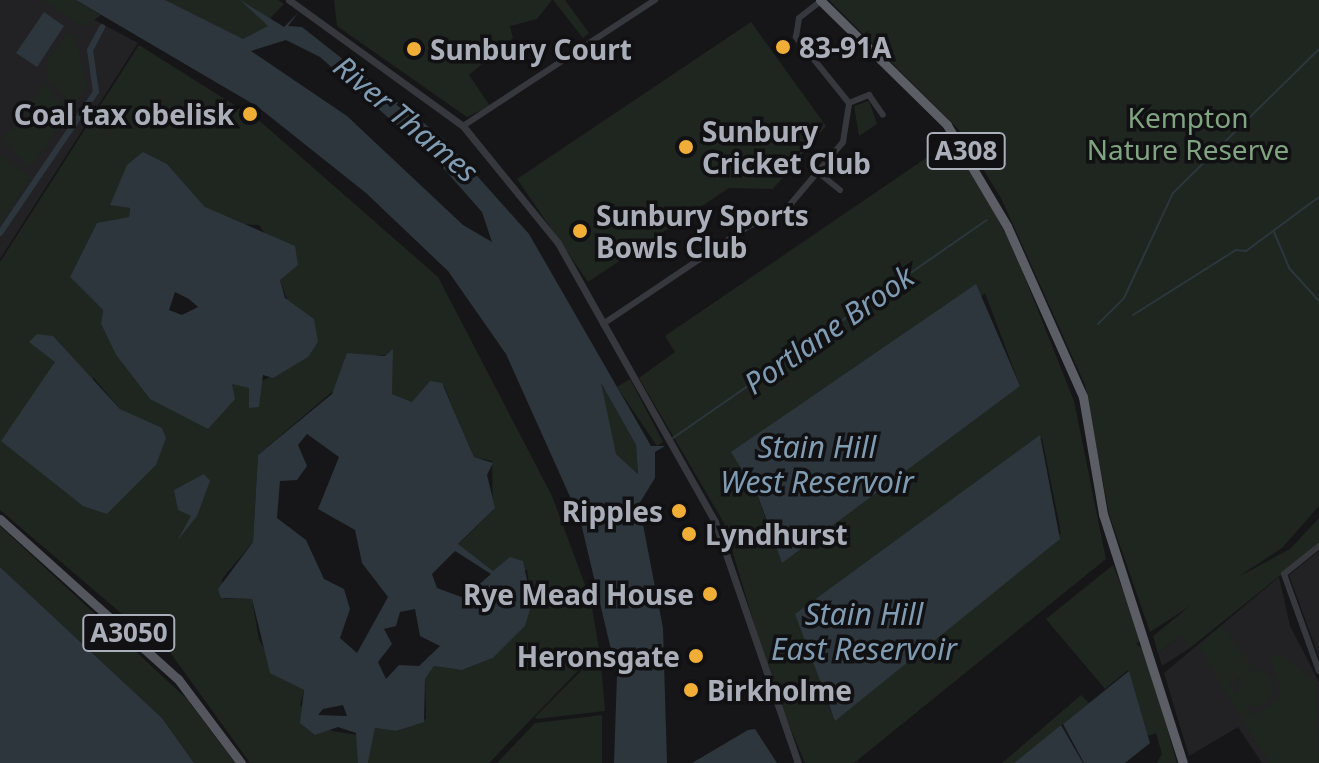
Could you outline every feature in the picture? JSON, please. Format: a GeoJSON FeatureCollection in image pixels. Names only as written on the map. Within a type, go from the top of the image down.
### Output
{"type":"FeatureCollection","features":[{"type":"Feature","properties":{"kind":"highway","name":"A308"},"geometry":{"type":"LineString","coordinates":[[821,0],[957,137],[1007,226],[1055,341],[1083,397],[1103,514],[1183,763]]}},
{"type":"Feature","properties":{"kind":"main road","name":"A3050"},"geometry":{"type":"LineString","coordinates":[[0,519],[178,679],[241,763]]}},
{"type":"Feature","properties":{"kind":"street"},"geometry":{"type":"LineString","coordinates":[[289,0],[463,126],[539,215],[715,522],[798,763]]}},
{"type":"Feature","properties":{"kind":"street"},"geometry":{"type":"LineString","coordinates":[[463,126],[655,0]]}},
{"type":"Feature","properties":{"kind":"street"},"geometry":{"type":"LineString","coordinates":[[603,324],[749,226],[783,213],[848,134],[849,103],[796,37],[799,18],[821,0]]}},
{"type":"Feature","properties":{"kind":"street"},"geometry":{"type":"LineString","coordinates":[[849,103],[869,95],[883,115]]}},
{"type":"Feature","properties":{"kind":"street"},"geometry":{"type":"LineString","coordinates":[[819,173],[840,190]]}},
{"type":"Feature","properties":{"kind":"street"},"geometry":{"type":"LineString","coordinates":[[1319,546],[1284,574],[1319,671]]}},
{"type":"Feature","properties":{"kind":"shaded area"},"geometry":{"type":"Polygon","coordinates":[[[0,0],[57,0],[138,43],[0,259],[0,0]]]}},
{"type":"Feature","properties":{"kind":"shaded area"},"geometry":{"type":"Polygon","coordinates":[[[1319,551],[1319,657],[1289,575],[1319,551]]]}},
{"type":"Feature","properties":{"kind":"shaded area"},"geometry":{"type":"Polygon","coordinates":[[[1279,577],[1290,626],[1319,682],[1319,763],[1262,763],[1238,727],[1189,756],[1164,673],[1279,577]]]}},
{"type":"Feature","properties":{"kind":"shaded area"},"geometry":{"type":"Polygon","coordinates":[[[1183,633],[1190,648],[1162,666],[1158,653],[1183,633]]]}},
{"type":"Feature","properties":{"kind":"green space"},"geometry":{"type":"Polygon","coordinates":[[[41,0],[76,0],[101,15],[84,27],[41,0]]]}},
{"type":"Feature","properties":{"kind":"green space"},"geometry":{"type":"Polygon","coordinates":[[[162,0],[278,0],[284,4],[271,17],[275,35],[241,46],[236,36],[162,0]]]}},
{"type":"Feature","properties":{"kind":"green space"},"geometry":{"type":"Polygon","coordinates":[[[334,0],[552,0],[537,19],[510,26],[513,38],[469,75],[490,106],[467,117],[337,26],[334,0]]]}},
{"type":"Feature","properties":{"kind":"green space"},"geometry":{"type":"Polygon","coordinates":[[[553,0],[565,0],[589,33],[583,38],[553,0]]]}},
{"type":"Feature","properties":{"kind":"green space","name":"Kempton Nature Reserve"},"geometry":{"type":"Polygon","coordinates":[[[829,0],[1319,0],[1319,506],[1282,548],[1238,577],[1290,549],[1319,518],[1319,544],[1190,648],[1182,634],[1158,653],[1153,636],[1190,606],[1150,632],[1109,514],[1085,385],[1001,198],[959,130],[829,0]]]}},
{"type":"Feature","properties":{"kind":"green space","name":"Sunbury Cricket Club"},"geometry":{"type":"Polygon","coordinates":[[[751,22],[826,126],[773,189],[729,188],[588,282],[517,179],[751,22]]]}},
{"type":"Feature","properties":{"kind":"green space"},"geometry":{"type":"Polygon","coordinates":[[[67,33],[75,35],[87,88],[73,104],[48,80],[47,60],[67,33]]]}},
{"type":"Feature","properties":{"kind":"green space"},"geometry":{"type":"Polygon","coordinates":[[[139,45],[261,122],[438,277],[552,496],[591,601],[599,649],[489,763],[368,763],[375,728],[396,731],[426,719],[425,679],[434,666],[465,669],[493,658],[525,626],[532,604],[527,570],[493,571],[458,545],[493,510],[492,461],[474,457],[444,386],[412,402],[392,394],[388,355],[375,355],[258,455],[253,542],[222,579],[224,599],[252,599],[259,640],[283,679],[304,690],[300,705],[332,731],[358,735],[358,763],[250,763],[151,626],[129,620],[0,510],[0,262],[139,45]],[[167,164],[126,178],[111,204],[130,208],[129,217],[70,277],[103,310],[101,324],[116,355],[150,399],[238,380],[249,388],[308,357],[280,280],[288,267],[259,225],[232,224],[205,207],[167,164]],[[93,377],[107,514],[156,465],[156,429],[120,409],[93,377]]]}},
{"type":"Feature","properties":{"kind":"green space"},"geometry":{"type":"Polygon","coordinates":[[[45,83],[69,112],[29,169],[1,136],[28,121],[27,108],[45,83]]]}},
{"type":"Feature","properties":{"kind":"green space"},"geometry":{"type":"Polygon","coordinates":[[[869,101],[877,124],[859,136],[854,106],[869,101]]]}},
{"type":"Feature","properties":{"kind":"green space"},"geometry":{"type":"Polygon","coordinates":[[[954,139],[1012,245],[1074,401],[1106,559],[854,763],[805,763],[773,687],[724,523],[639,378],[675,352],[665,336],[954,139]],[[985,293],[758,496],[775,548],[1020,386],[985,293]],[[1042,438],[796,614],[831,712],[1061,533],[1042,438]]]}},
{"type":"Feature","properties":{"kind":"green space"},"geometry":{"type":"Polygon","coordinates":[[[0,155],[32,177],[0,224],[0,155]]]}},
{"type":"Feature","properties":{"kind":"green space"},"geometry":{"type":"Polygon","coordinates":[[[630,379],[663,442],[657,446],[617,387],[630,379]]]}},
{"type":"Feature","properties":{"kind":"green space"},"geometry":{"type":"Polygon","coordinates":[[[601,383],[636,445],[638,474],[616,454],[600,407],[601,383]]]}},
{"type":"Feature","properties":{"kind":"green space"},"geometry":{"type":"Polygon","coordinates":[[[0,526],[187,699],[235,763],[194,763],[162,718],[0,567],[0,526]]]}},
{"type":"Feature","properties":{"kind":"green space"},"geometry":{"type":"Polygon","coordinates":[[[1113,565],[1142,639],[1136,644],[1145,650],[1177,763],[1157,763],[1162,754],[1156,733],[1148,736],[1128,670],[1105,689],[1046,619],[1113,565]]]}},
{"type":"Feature","properties":{"kind":"green space"},"geometry":{"type":"Polygon","coordinates":[[[1222,625],[1253,667],[1229,685],[1254,716],[1281,696],[1271,656],[1284,656],[1316,682],[1319,763],[1269,763],[1198,646],[1222,625]]]}},
{"type":"Feature","properties":{"kind":"green space"},"geometry":{"type":"Polygon","coordinates":[[[600,652],[605,711],[536,719],[535,717],[600,652]]]}},
{"type":"Feature","properties":{"kind":"green space"},"geometry":{"type":"Polygon","coordinates":[[[1255,670],[1268,675],[1273,688],[1268,701],[1255,706],[1242,701],[1237,688],[1242,675],[1255,670]]]}},
{"type":"Feature","properties":{"kind":"green space"},"geometry":{"type":"Polygon","coordinates":[[[1081,695],[1089,703],[1014,763],[1002,763],[1081,695]]]}},
{"type":"Feature","properties":{"kind":"green space"},"geometry":{"type":"Polygon","coordinates":[[[602,715],[602,763],[497,763],[535,723],[602,715]]]}},
{"type":"Feature","properties":{"kind":"water","name":"River Thames"},"geometry":{"type":"Polygon","coordinates":[[[76,0],[165,0],[243,39],[268,26],[240,0],[284,27],[299,12],[288,26],[302,27],[444,139],[529,234],[651,446],[665,446],[655,452],[655,478],[639,504],[663,628],[667,763],[614,763],[617,675],[580,519],[506,354],[448,271],[366,193],[258,107],[76,0]],[[286,40],[251,51],[347,116],[463,225],[492,242],[482,212],[436,160],[320,57],[286,40]],[[601,383],[616,454],[638,474],[636,445],[601,383]]]}},
{"type":"Feature","properties":{"kind":"water"},"geometry":{"type":"Polygon","coordinates":[[[44,12],[64,26],[37,67],[16,53],[44,12]]]}},
{"type":"Feature","properties":{"kind":"water"},"geometry":{"type":"Polygon","coordinates":[[[143,152],[167,164],[205,207],[295,246],[298,265],[280,280],[285,298],[314,319],[318,342],[308,357],[273,378],[263,375],[259,407],[249,408],[249,388],[232,384],[235,399],[208,429],[150,399],[116,355],[101,324],[103,310],[70,277],[97,223],[129,217],[130,208],[110,205],[127,165],[143,152]],[[175,292],[169,310],[182,315],[198,307],[175,292]]]}},
{"type":"Feature","properties":{"kind":"water","name":"Stain Hill West Reservoir"},"geometry":{"type":"Polygon","coordinates":[[[976,284],[1020,386],[782,563],[758,496],[731,452],[976,284]]]}},
{"type":"Feature","properties":{"kind":"water"},"geometry":{"type":"Polygon","coordinates":[[[37,334],[53,336],[120,409],[162,428],[166,438],[156,465],[107,514],[83,506],[1,441],[55,362],[29,342],[37,334]]]}},
{"type":"Feature","properties":{"kind":"water"},"geometry":{"type":"Polygon","coordinates":[[[393,349],[392,394],[412,402],[430,381],[442,383],[474,457],[493,463],[487,475],[495,508],[458,544],[493,571],[510,557],[523,561],[532,604],[525,626],[493,658],[462,670],[434,666],[425,679],[424,722],[396,731],[375,728],[368,763],[358,763],[356,733],[338,727],[315,735],[300,723],[304,690],[270,673],[252,599],[221,598],[218,589],[253,542],[258,455],[332,394],[347,353],[385,356],[393,349]],[[307,434],[298,445],[307,466],[297,480],[280,481],[277,518],[306,540],[324,579],[344,589],[350,609],[340,638],[357,653],[388,597],[362,563],[355,530],[318,509],[339,457],[307,434]],[[455,551],[432,574],[437,588],[464,598],[491,574],[455,551]],[[415,609],[400,612],[396,626],[384,629],[392,644],[378,662],[386,679],[399,665],[419,666],[440,646],[420,636],[415,609]],[[343,705],[323,709],[318,715],[347,716],[343,705]]]}},
{"type":"Feature","properties":{"kind":"water","name":"Stain Hill East Reservoir"},"geometry":{"type":"Polygon","coordinates":[[[1040,435],[1060,539],[835,721],[795,614],[1040,435]]]}},
{"type":"Feature","properties":{"kind":"water"},"geometry":{"type":"Polygon","coordinates":[[[204,474],[210,481],[197,516],[177,541],[191,516],[178,510],[174,490],[204,474]]]}},
{"type":"Feature","properties":{"kind":"water"},"geometry":{"type":"Polygon","coordinates":[[[0,567],[162,718],[194,763],[0,763],[0,567]]]}},
{"type":"Feature","properties":{"kind":"water"},"geometry":{"type":"Polygon","coordinates":[[[1129,671],[1150,743],[1125,763],[1084,763],[1063,724],[1129,671]]]}},
{"type":"Feature","properties":{"kind":"water"},"geometry":{"type":"Polygon","coordinates":[[[1061,725],[1083,763],[1014,763],[1061,725]]]}},
{"type":"Feature","properties":{"kind":"water"},"geometry":{"type":"Polygon","coordinates":[[[755,729],[777,763],[692,763],[748,730],[755,729]]]}},
{"type":"Feature","properties":{"kind":"waterway"},"geometry":{"type":"LineString","coordinates":[[0,233],[96,92],[90,50],[102,27]]}},
{"type":"Feature","properties":{"kind":"waterway","name":"Portlane Brook"},"geometry":{"type":"LineString","coordinates":[[1098,324],[1124,298],[1173,193],[1319,49]]}},
{"type":"Feature","properties":{"kind":"waterway"},"geometry":{"type":"LineString","coordinates":[[1133,315],[1236,250],[1246,251],[1319,197]]}},
{"type":"Feature","properties":{"kind":"waterway","name":"Portlane Brook"},"geometry":{"type":"LineString","coordinates":[[673,438],[987,220]]}},
{"type":"Feature","properties":{"kind":"waterway"},"geometry":{"type":"LineString","coordinates":[[1274,232],[1289,268],[1319,301]]}},
{"type":"Feature","properties":{"kind":"place","name":"83-91A"},"geometry":{"type":"Point","coordinates":[783,47]}},
{"type":"Feature","properties":{"kind":"place","name":"Sunbury Court"},"geometry":{"type":"Point","coordinates":[414,49]}},
{"type":"Feature","properties":{"kind":"place","name":"Coal tax obelisk"},"geometry":{"type":"Point","coordinates":[250,114]}},
{"type":"Feature","properties":{"kind":"place","name":"Sunbury Cricket Club"},"geometry":{"type":"Point","coordinates":[686,147]}},
{"type":"Feature","properties":{"kind":"place","name":"Sunbury Sports Bowls Club"},"geometry":{"type":"Point","coordinates":[580,231]}},
{"type":"Feature","properties":{"kind":"place","name":"Ripples"},"geometry":{"type":"Point","coordinates":[679,511]}},
{"type":"Feature","properties":{"kind":"place","name":"Lyndhurst"},"geometry":{"type":"Point","coordinates":[689,534]}},
{"type":"Feature","properties":{"kind":"place","name":"Rye Mead House"},"geometry":{"type":"Point","coordinates":[710,594]}},
{"type":"Feature","properties":{"kind":"place","name":"Heronsgate"},"geometry":{"type":"Point","coordinates":[696,656]}},
{"type":"Feature","properties":{"kind":"place","name":"Birkholme"},"geometry":{"type":"Point","coordinates":[691,690]}}]}
